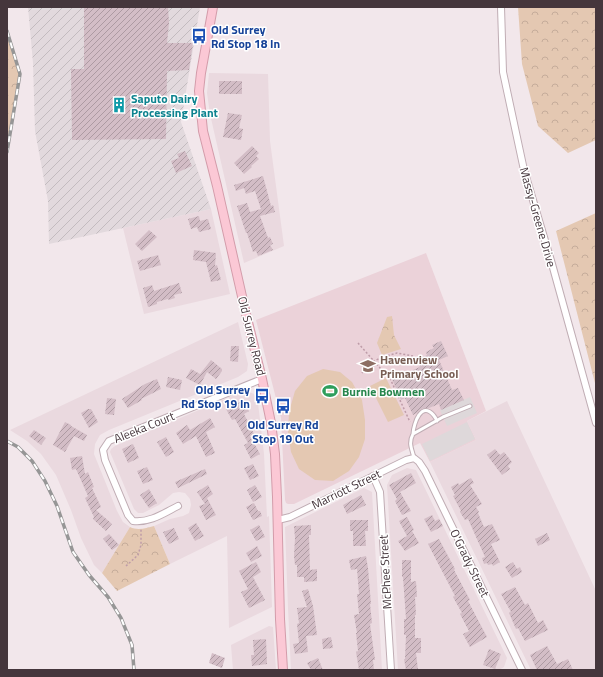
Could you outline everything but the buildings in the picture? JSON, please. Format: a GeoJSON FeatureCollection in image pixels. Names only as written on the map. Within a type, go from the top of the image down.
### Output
{"type":"FeatureCollection","features":[{"type":"Feature","properties":{"kind":"main road","name":"Old Surrey Road"},"geometry":{"type":"LineString","coordinates":[[213,7],[199,91],[203,132],[269,409],[275,454],[280,618],[284,670]]}},
{"type":"Feature","properties":{"kind":"street","name":"Massy-Greene Drive"},"geometry":{"type":"LineString","coordinates":[[501,7],[503,72],[524,170],[552,264],[596,423]]}},
{"type":"Feature","properties":{"kind":"street","name":"Aleeka Court"},"geometry":{"type":"LineString","coordinates":[[141,522],[134,521],[128,515],[105,460],[103,450],[109,441],[262,379]]}},
{"type":"Feature","properties":{"kind":"street","name":"Marriott Street"},"geometry":{"type":"LineString","coordinates":[[278,520],[290,517],[406,460],[414,458]]}},
{"type":"Feature","properties":{"kind":"street","name":"O'Grady Street"},"geometry":{"type":"LineString","coordinates":[[414,458],[419,462],[425,471],[521,670]]}},
{"type":"Feature","properties":{"kind":"street","name":"McPhee Street"},"geometry":{"type":"LineString","coordinates":[[373,476],[380,492],[390,670]]}},
{"type":"Feature","properties":{"kind":"street"},"geometry":{"type":"LineString","coordinates":[[141,522],[152,519],[178,506]]}},
{"type":"Feature","properties":{"kind":"lane"},"geometry":{"type":"LineString","coordinates":[[412,434],[470,406]]}},
{"type":"Feature","properties":{"kind":"lane"},"geometry":{"type":"LineString","coordinates":[[414,458],[410,439],[419,415],[424,411],[428,411],[435,416],[437,421]]}},
{"type":"Feature","properties":{"kind":"path"},"geometry":{"type":"LineString","coordinates":[[358,343],[388,374],[413,429]]}},
{"type":"Feature","properties":{"kind":"path"},"geometry":{"type":"LineString","coordinates":[[362,374],[367,366],[383,357],[397,353],[413,356]]}},
{"type":"Feature","properties":{"kind":"path"},"geometry":{"type":"LineString","coordinates":[[126,566],[138,555],[141,545],[141,522]]}},
{"type":"Feature","properties":{"kind":"shaded area"},"geometry":{"type":"Polygon","coordinates":[[[28,7],[200,7],[181,122],[211,209],[49,244],[48,201],[35,131],[33,63],[28,7]]]}},
{"type":"Feature","properties":{"kind":"shaded area"},"geometry":{"type":"Polygon","coordinates":[[[209,73],[268,74],[270,141],[284,246],[244,263],[210,114],[207,93],[209,73]]]}},
{"type":"Feature","properties":{"kind":"shaded area"},"geometry":{"type":"Polygon","coordinates":[[[211,209],[230,294],[144,314],[123,228],[211,209]]]}},
{"type":"Feature","properties":{"kind":"shaded area","name":"Havenview Primary School"},"geometry":{"type":"Polygon","coordinates":[[[426,253],[486,411],[467,421],[476,440],[430,462],[420,443],[294,504],[286,503],[281,418],[256,320],[426,253]]]}},
{"type":"Feature","properties":{"kind":"shaded area"},"geometry":{"type":"Polygon","coordinates":[[[238,322],[248,364],[247,371],[238,377],[109,430],[100,435],[95,444],[94,454],[117,511],[123,522],[130,527],[102,573],[94,565],[81,538],[56,475],[41,454],[27,441],[10,430],[238,322]]]}},
{"type":"Feature","properties":{"kind":"shaded area"},"geometry":{"type":"Polygon","coordinates":[[[247,391],[254,394],[258,403],[264,454],[267,517],[269,516],[272,607],[229,628],[227,536],[170,564],[154,526],[189,513],[191,505],[190,499],[185,493],[173,493],[159,505],[143,513],[138,513],[134,509],[110,452],[115,446],[234,395],[247,391]]]}},
{"type":"Feature","properties":{"kind":"shaded area"},"geometry":{"type":"Polygon","coordinates":[[[470,397],[477,413],[447,426],[440,410],[470,397]]]}},
{"type":"Feature","properties":{"kind":"shaded area"},"geometry":{"type":"Polygon","coordinates":[[[507,401],[596,591],[596,670],[531,670],[430,462],[476,440],[467,421],[507,401]]]}},
{"type":"Feature","properties":{"kind":"shaded area"},"geometry":{"type":"Polygon","coordinates":[[[467,422],[475,439],[430,461],[422,444],[467,422]]]}},
{"type":"Feature","properties":{"kind":"shaded area"},"geometry":{"type":"Polygon","coordinates":[[[407,468],[416,470],[507,658],[504,667],[499,670],[398,670],[387,485],[392,475],[407,468]]]}},
{"type":"Feature","properties":{"kind":"shaded area"},"geometry":{"type":"Polygon","coordinates":[[[364,488],[372,492],[382,670],[291,670],[285,527],[364,488]]]}},
{"type":"Feature","properties":{"kind":"shaded area"},"geometry":{"type":"Polygon","coordinates":[[[269,626],[273,627],[276,670],[233,670],[231,645],[269,626]]]}},
{"type":"Feature","properties":{"kind":"green space"},"geometry":{"type":"Polygon","coordinates":[[[518,7],[596,7],[596,140],[568,153],[538,126],[522,64],[518,7]]]}},
{"type":"Feature","properties":{"kind":"green space"},"geometry":{"type":"Polygon","coordinates":[[[7,31],[20,74],[7,152],[7,31]]]}},
{"type":"Feature","properties":{"kind":"green space"},"geometry":{"type":"Polygon","coordinates":[[[596,213],[596,387],[556,231],[596,213]]]}},
{"type":"Feature","properties":{"kind":"green space"},"geometry":{"type":"Polygon","coordinates":[[[392,316],[394,335],[401,349],[382,355],[377,343],[387,317],[392,316]]]}},
{"type":"Feature","properties":{"kind":"green space"},"geometry":{"type":"Polygon","coordinates":[[[323,369],[340,372],[352,382],[362,400],[365,420],[365,439],[359,457],[349,471],[333,481],[315,480],[299,469],[291,452],[288,433],[289,412],[295,391],[307,376],[323,369]]]}},
{"type":"Feature","properties":{"kind":"green space"},"geometry":{"type":"Polygon","coordinates":[[[386,378],[404,415],[388,422],[370,386],[386,378]]]}},
{"type":"Feature","properties":{"kind":"green space"},"geometry":{"type":"Polygon","coordinates":[[[154,526],[170,564],[117,591],[102,573],[130,527],[139,529],[154,526]]]}},
{"type":"Feature","properties":{"kind":"railway"},"geometry":{"type":"LineString","coordinates":[[7,31],[20,74],[7,152]]}},
{"type":"Feature","properties":{"kind":"railway"},"geometry":{"type":"LineString","coordinates":[[7,441],[18,447],[32,461],[45,481],[57,506],[73,552],[89,575],[108,597],[121,618],[132,645],[134,670]]}},
{"type":"Feature","properties":{"kind":"place","name":"Old Surrey Rd Stop 18 In"},"geometry":{"type":"Point","coordinates":[199,36]}},
{"type":"Feature","properties":{"kind":"place","name":"Saputo Dairy Processing Plant"},"geometry":{"type":"Point","coordinates":[119,105]}},
{"type":"Feature","properties":{"kind":"place","name":"Havenview Primary School"},"geometry":{"type":"Point","coordinates":[368,366]}},
{"type":"Feature","properties":{"kind":"place","name":"Burnie Bowmen"},"geometry":{"type":"Point","coordinates":[330,391]}},
{"type":"Feature","properties":{"kind":"place","name":"Old Surrey Rd Stop 19 In"},"geometry":{"type":"Point","coordinates":[262,396]}},
{"type":"Feature","properties":{"kind":"place","name":"Old Surrey Rd Stop 19 Out"},"geometry":{"type":"Point","coordinates":[283,406]}}]}
